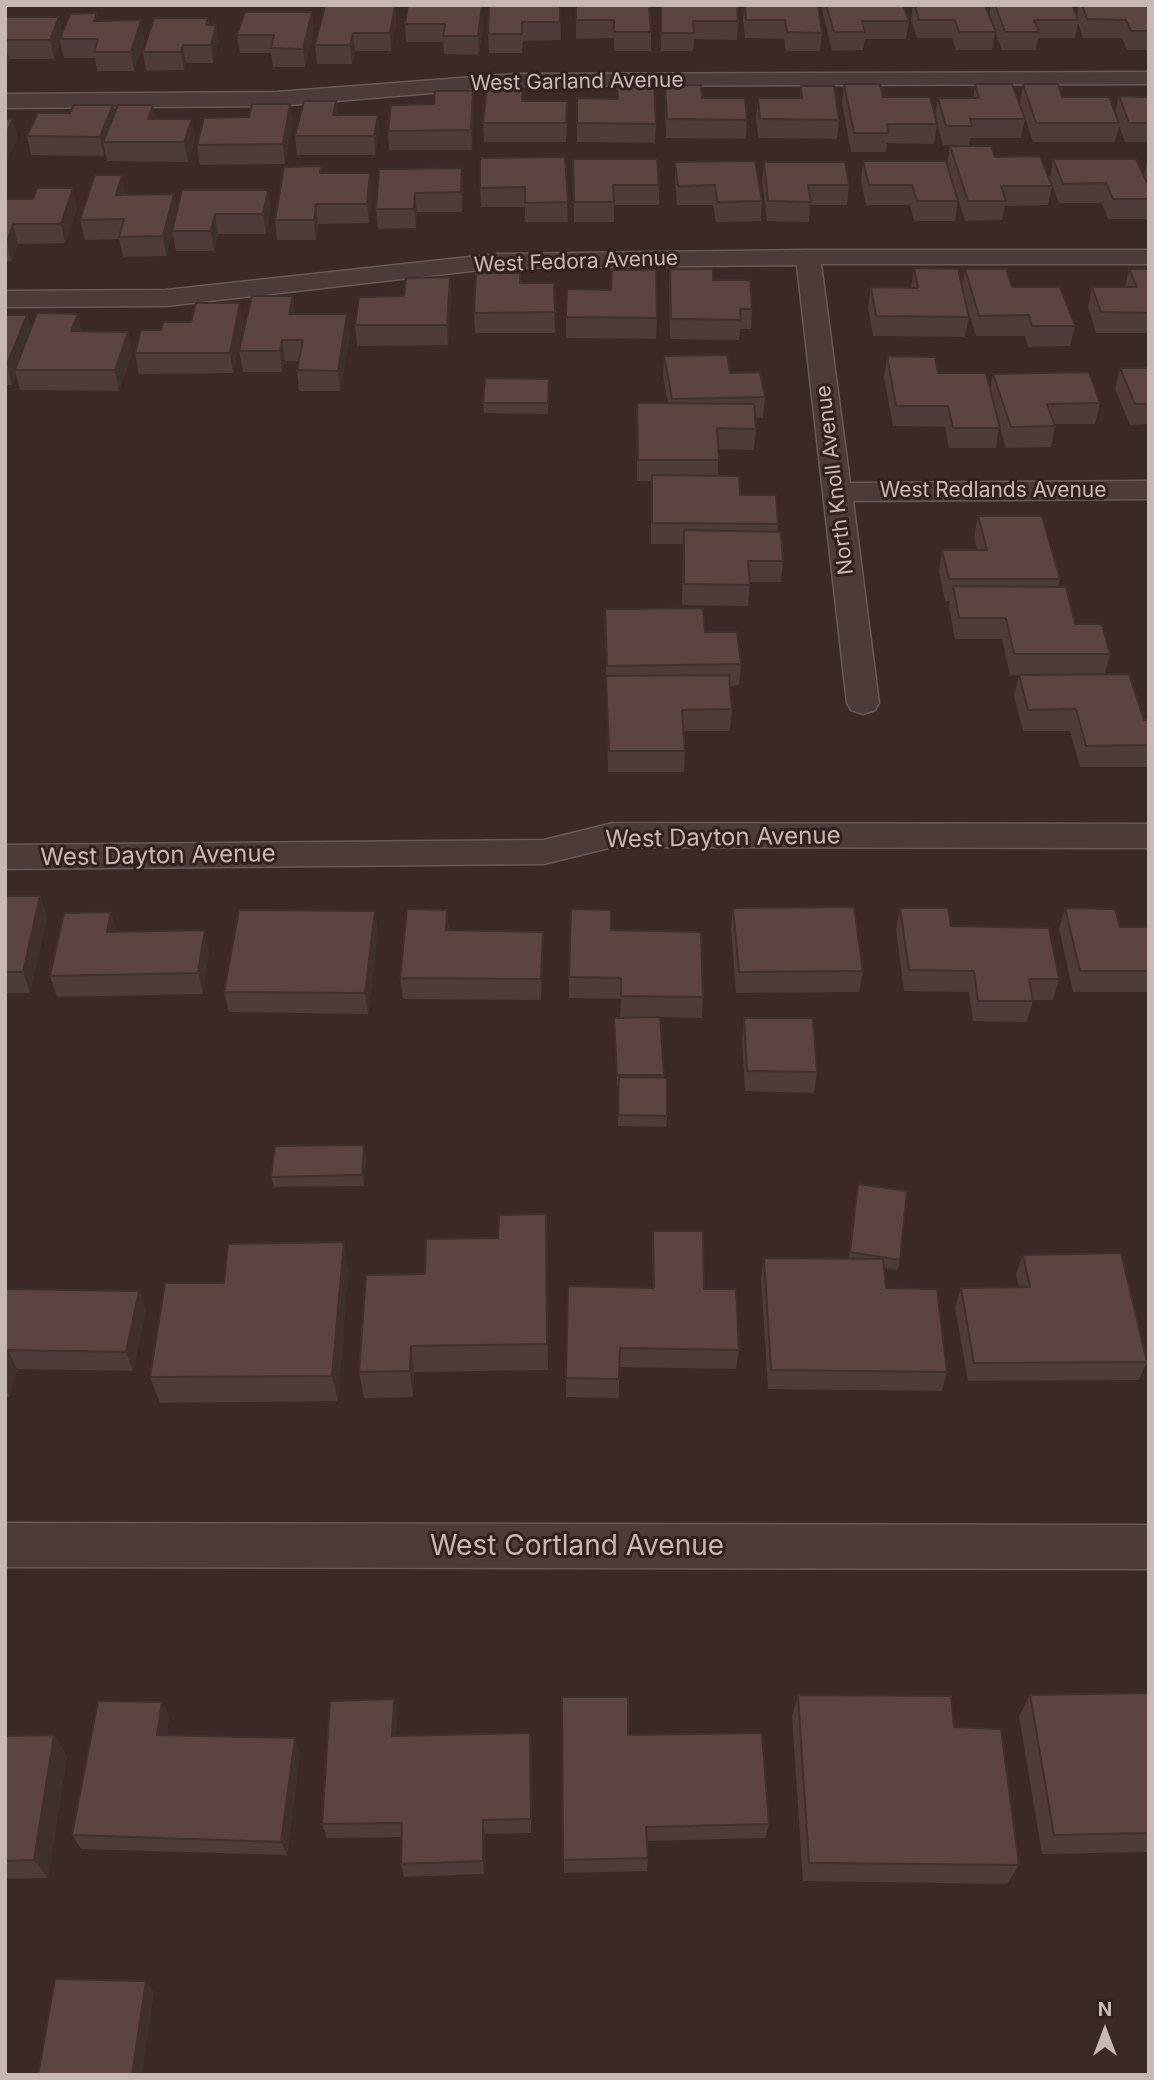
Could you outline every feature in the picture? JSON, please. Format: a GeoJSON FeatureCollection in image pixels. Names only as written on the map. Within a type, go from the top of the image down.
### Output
{"type":"FeatureCollection","features":[{"type":"Feature","properties":{"kind":"street","name":"West Garland Avenue"},"geometry":{"type":"LineString","coordinates":[[5,101],[277,99],[514,80],[1149,78]]}},
{"type":"Feature","properties":{"kind":"street","name":"North Knoll Avenue"},"geometry":{"type":"LineString","coordinates":[[808,257],[863,703]]}},
{"type":"Feature","properties":{"kind":"street","name":"West Fedora Avenue"},"geometry":{"type":"LineString","coordinates":[[5,299],[166,298],[497,261],[1149,257]]}},
{"type":"Feature","properties":{"kind":"street","name":"West Redlands Avenue"},"geometry":{"type":"LineString","coordinates":[[837,492],[1149,490]]}},
{"type":"Feature","properties":{"kind":"street","name":"West Dayton Avenue"},"geometry":{"type":"LineString","coordinates":[[5,857],[544,852],[613,835],[1149,836]]}},
{"type":"Feature","properties":{"kind":"street","name":"West Cortland Avenue"},"geometry":{"type":"LineString","coordinates":[[5,1545],[1149,1546]]}},
{"type":"Feature","properties":{"kind":"building"},"geometry":{"type":"Polygon","coordinates":[[[408,5],[482,5],[478,36],[443,36],[445,24],[405,24],[408,5]]]}},
{"type":"Feature","properties":{"kind":"building"},"geometry":{"type":"Polygon","coordinates":[[[489,5],[560,5],[560,22],[522,22],[522,34],[488,34],[489,5]]]}},
{"type":"Feature","properties":{"kind":"building"},"geometry":{"type":"Polygon","coordinates":[[[576,5],[649,5],[651,32],[614,32],[614,20],[576,20],[576,5]]]}},
{"type":"Feature","properties":{"kind":"building"},"geometry":{"type":"Polygon","coordinates":[[[661,5],[737,5],[738,21],[693,21],[694,33],[661,33],[661,5]]]}},
{"type":"Feature","properties":{"kind":"building"},"geometry":{"type":"Polygon","coordinates":[[[745,5],[818,5],[822,33],[787,32],[785,20],[746,20],[745,5]]]}},
{"type":"Feature","properties":{"kind":"building"},"geometry":{"type":"Polygon","coordinates":[[[826,5],[903,5],[909,21],[862,21],[865,32],[834,32],[826,5]]]}},
{"type":"Feature","properties":{"kind":"building"},"geometry":{"type":"Polygon","coordinates":[[[915,5],[985,5],[996,32],[959,32],[955,20],[919,20],[915,5]]]}},
{"type":"Feature","properties":{"kind":"building"},"geometry":{"type":"Polygon","coordinates":[[[995,5],[1072,5],[1078,20],[1034,20],[1039,32],[1005,32],[995,5]]]}},
{"type":"Feature","properties":{"kind":"building"},"geometry":{"type":"Polygon","coordinates":[[[1082,5],[1149,5],[1149,31],[1131,31],[1126,20],[1087,19],[1082,5]]]}},
{"type":"Feature","properties":{"kind":"building"},"geometry":{"type":"Polygon","coordinates":[[[325,6],[395,6],[390,33],[353,33],[350,45],[315,45],[325,6]]]}},
{"type":"Feature","properties":{"kind":"building"},"geometry":{"type":"Polygon","coordinates":[[[245,12],[312,12],[303,49],[271,48],[274,35],[237,35],[245,12]]]}},
{"type":"Feature","properties":{"kind":"building"},"geometry":{"type":"Polygon","coordinates":[[[97,13],[94,21],[141,20],[131,52],[94,52],[98,39],[60,39],[70,14],[97,13]]]}},
{"type":"Feature","properties":{"kind":"building"},"geometry":{"type":"Polygon","coordinates":[[[5,17],[59,17],[50,40],[5,40],[5,17]]]}},
{"type":"Feature","properties":{"kind":"building"},"geometry":{"type":"Polygon","coordinates":[[[154,18],[208,18],[206,25],[216,25],[211,45],[183,45],[181,52],[143,52],[154,18]]]}},
{"type":"Feature","properties":{"kind":"building"},"geometry":{"type":"Polygon","coordinates":[[[844,84],[880,84],[883,97],[930,97],[937,124],[887,124],[888,133],[854,133],[844,84]]]}},
{"type":"Feature","properties":{"kind":"building"},"geometry":{"type":"Polygon","coordinates":[[[975,84],[1012,84],[1025,119],[970,119],[972,126],[946,126],[938,98],[979,98],[975,84]]]}},
{"type":"Feature","properties":{"kind":"building"},"geometry":{"type":"Polygon","coordinates":[[[1023,84],[1058,84],[1062,97],[1109,97],[1119,123],[1036,123],[1023,84]]]}},
{"type":"Feature","properties":{"kind":"building"},"geometry":{"type":"Polygon","coordinates":[[[617,85],[654,85],[656,124],[577,123],[577,98],[618,99],[617,85]]]}},
{"type":"Feature","properties":{"kind":"building"},"geometry":{"type":"Polygon","coordinates":[[[665,85],[701,85],[702,98],[745,98],[747,120],[667,119],[665,85]]]}},
{"type":"Feature","properties":{"kind":"building"},"geometry":{"type":"Polygon","coordinates":[[[801,86],[834,86],[839,120],[760,119],[758,98],[802,98],[801,86]]]}},
{"type":"Feature","properties":{"kind":"building"},"geometry":{"type":"Polygon","coordinates":[[[487,87],[523,87],[522,101],[567,101],[566,123],[483,123],[487,87]]]}},
{"type":"Feature","properties":{"kind":"building"},"geometry":{"type":"Polygon","coordinates":[[[435,91],[473,91],[471,130],[388,131],[391,105],[434,104],[435,91]]]}},
{"type":"Feature","properties":{"kind":"building"},"geometry":{"type":"Polygon","coordinates":[[[1119,96],[1149,97],[1149,123],[1129,123],[1119,96]]]}},
{"type":"Feature","properties":{"kind":"building"},"geometry":{"type":"Polygon","coordinates":[[[304,101],[336,101],[333,115],[378,115],[374,136],[295,136],[304,101]]]}},
{"type":"Feature","properties":{"kind":"building"},"geometry":{"type":"Polygon","coordinates":[[[252,104],[290,104],[283,144],[197,145],[204,118],[249,117],[252,104]]]}},
{"type":"Feature","properties":{"kind":"building"},"geometry":{"type":"Polygon","coordinates":[[[74,105],[113,105],[100,137],[27,136],[38,113],[70,113],[74,105]]]}},
{"type":"Feature","properties":{"kind":"building"},"geometry":{"type":"Polygon","coordinates":[[[118,105],[153,105],[148,119],[192,119],[184,142],[103,142],[118,105]]]}},
{"type":"Feature","properties":{"kind":"building"},"geometry":{"type":"Polygon","coordinates":[[[5,119],[13,119],[5,136],[5,119]]]}},
{"type":"Feature","properties":{"kind":"building"},"geometry":{"type":"Polygon","coordinates":[[[950,146],[991,146],[995,157],[1040,156],[1052,186],[1001,186],[1006,201],[968,201],[950,146]]]}},
{"type":"Feature","properties":{"kind":"building"},"geometry":{"type":"Polygon","coordinates":[[[565,157],[568,202],[525,203],[525,187],[480,188],[480,158],[565,157]]]}},
{"type":"Feature","properties":{"kind":"building"},"geometry":{"type":"Polygon","coordinates":[[[573,159],[657,159],[659,185],[613,185],[614,202],[574,202],[573,159]]]}},
{"type":"Feature","properties":{"kind":"building"},"geometry":{"type":"Polygon","coordinates":[[[1053,159],[1136,159],[1149,187],[1149,199],[1113,199],[1106,183],[1063,184],[1053,159]]]}},
{"type":"Feature","properties":{"kind":"building"},"geometry":{"type":"Polygon","coordinates":[[[755,161],[762,201],[717,202],[715,185],[678,186],[675,162],[755,161]]]}},
{"type":"Feature","properties":{"kind":"building"},"geometry":{"type":"Polygon","coordinates":[[[863,161],[946,161],[958,201],[917,201],[912,185],[869,185],[863,161]]]}},
{"type":"Feature","properties":{"kind":"building"},"geometry":{"type":"Polygon","coordinates":[[[764,162],[845,162],[849,185],[808,185],[811,202],[768,201],[764,162]]]}},
{"type":"Feature","properties":{"kind":"building"},"geometry":{"type":"Polygon","coordinates":[[[321,166],[320,173],[370,173],[367,204],[316,204],[314,220],[275,220],[284,167],[321,166]]]}},
{"type":"Feature","properties":{"kind":"building"},"geometry":{"type":"Polygon","coordinates":[[[462,168],[461,192],[415,193],[414,209],[376,209],[379,169],[462,168]]]}},
{"type":"Feature","properties":{"kind":"building"},"geometry":{"type":"Polygon","coordinates":[[[95,175],[122,175],[116,195],[174,194],[163,236],[119,237],[124,219],[80,220],[95,175]]]}},
{"type":"Feature","properties":{"kind":"building"},"geometry":{"type":"Polygon","coordinates":[[[37,188],[73,188],[61,224],[13,224],[5,241],[5,199],[33,199],[37,188]]]}},
{"type":"Feature","properties":{"kind":"building"},"geometry":{"type":"Polygon","coordinates":[[[182,190],[268,190],[263,214],[215,214],[211,231],[172,231],[182,190]]]}},
{"type":"Feature","properties":{"kind":"building"},"geometry":{"type":"Polygon","coordinates":[[[914,268],[958,269],[969,317],[876,316],[871,287],[918,288],[914,268]]]}},
{"type":"Feature","properties":{"kind":"building"},"geometry":{"type":"Polygon","coordinates":[[[670,269],[713,269],[713,280],[750,280],[752,309],[740,309],[741,320],[671,319],[670,269]]]}},
{"type":"Feature","properties":{"kind":"building"},"geometry":{"type":"Polygon","coordinates":[[[965,269],[1006,269],[1012,287],[1060,287],[1075,326],[1032,326],[1029,315],[979,316],[965,269]]]}},
{"type":"Feature","properties":{"kind":"building"},"geometry":{"type":"Polygon","coordinates":[[[1129,269],[1149,269],[1149,313],[1101,312],[1092,287],[1137,287],[1129,269]]]}},
{"type":"Feature","properties":{"kind":"building"},"geometry":{"type":"Polygon","coordinates":[[[612,270],[656,270],[657,318],[566,317],[567,289],[611,290],[612,270]]]}},
{"type":"Feature","properties":{"kind":"building"},"geometry":{"type":"Polygon","coordinates":[[[476,273],[520,273],[520,283],[554,283],[555,312],[474,313],[476,273]]]}},
{"type":"Feature","properties":{"kind":"building"},"geometry":{"type":"Polygon","coordinates":[[[450,277],[447,325],[355,325],[359,297],[404,296],[406,278],[450,277]]]}},
{"type":"Feature","properties":{"kind":"building"},"geometry":{"type":"Polygon","coordinates":[[[252,296],[293,296],[289,314],[347,314],[338,371],[297,370],[303,340],[282,340],[280,351],[239,351],[252,296]]]}},
{"type":"Feature","properties":{"kind":"building"},"geometry":{"type":"Polygon","coordinates":[[[196,303],[240,303],[230,353],[135,353],[141,330],[161,330],[163,322],[191,322],[196,303]]]}},
{"type":"Feature","properties":{"kind":"building"},"geometry":{"type":"Polygon","coordinates":[[[37,313],[78,314],[71,331],[128,332],[115,370],[15,370],[37,313]]]}},
{"type":"Feature","properties":{"kind":"building"},"geometry":{"type":"Polygon","coordinates":[[[5,315],[27,315],[7,364],[5,364],[5,315]]]}},
{"type":"Feature","properties":{"kind":"building"},"geometry":{"type":"Polygon","coordinates":[[[727,355],[730,373],[760,372],[765,397],[672,399],[664,356],[727,355]]]}},
{"type":"Feature","properties":{"kind":"building"},"geometry":{"type":"Polygon","coordinates":[[[887,356],[935,357],[938,373],[986,373],[1000,428],[953,428],[948,406],[896,406],[887,356]]]}},
{"type":"Feature","properties":{"kind":"building"},"geometry":{"type":"Polygon","coordinates":[[[1120,368],[1149,368],[1149,404],[1135,404],[1120,368]]]}},
{"type":"Feature","properties":{"kind":"building"},"geometry":{"type":"Polygon","coordinates":[[[1089,372],[1100,403],[1047,404],[1055,426],[1011,427],[993,374],[1089,372]]]}},
{"type":"Feature","properties":{"kind":"building"},"geometry":{"type":"Polygon","coordinates":[[[485,378],[549,379],[548,403],[483,403],[485,378]]]}},
{"type":"Feature","properties":{"kind":"building"},"geometry":{"type":"Polygon","coordinates":[[[637,403],[754,404],[756,429],[717,428],[719,460],[638,460],[637,403]]]}},
{"type":"Feature","properties":{"kind":"building"},"geometry":{"type":"Polygon","coordinates":[[[652,475],[739,476],[740,495],[776,495],[778,524],[652,523],[652,475]]]}},
{"type":"Feature","properties":{"kind":"building"},"geometry":{"type":"Polygon","coordinates":[[[978,516],[1042,516],[1060,579],[949,579],[942,550],[987,550],[978,516]]]}},
{"type":"Feature","properties":{"kind":"building"},"geometry":{"type":"Polygon","coordinates":[[[684,530],[781,532],[783,561],[748,561],[750,585],[684,584],[684,530]]]}},
{"type":"Feature","properties":{"kind":"building"},"geometry":{"type":"Polygon","coordinates":[[[953,586],[1066,587],[1075,624],[1102,624],[1110,654],[1014,654],[1006,618],[959,618],[953,586]]]}},
{"type":"Feature","properties":{"kind":"building"},"geometry":{"type":"Polygon","coordinates":[[[703,608],[705,632],[737,632],[741,664],[607,666],[605,609],[703,608]]]}},
{"type":"Feature","properties":{"kind":"building"},"geometry":{"type":"Polygon","coordinates":[[[1129,674],[1144,720],[1149,720],[1149,745],[1086,746],[1076,709],[1028,710],[1019,675],[1129,674]]]}},
{"type":"Feature","properties":{"kind":"building"},"geometry":{"type":"Polygon","coordinates":[[[729,675],[732,709],[682,710],[685,751],[609,751],[606,676],[729,675]]]}},
{"type":"Feature","properties":{"kind":"building"},"geometry":{"type":"Polygon","coordinates":[[[5,896],[40,896],[23,972],[5,972],[5,896]]]}},
{"type":"Feature","properties":{"kind":"building"},"geometry":{"type":"Polygon","coordinates":[[[854,907],[863,971],[739,972],[733,908],[854,907]]]}},
{"type":"Feature","properties":{"kind":"building"},"geometry":{"type":"Polygon","coordinates":[[[900,908],[948,908],[951,926],[1049,928],[1059,979],[1029,979],[1033,1001],[978,1001],[974,971],[909,970],[900,908]]]}},
{"type":"Feature","properties":{"kind":"building"},"geometry":{"type":"Polygon","coordinates":[[[1065,908],[1115,909],[1120,927],[1149,927],[1149,971],[1080,971],[1065,908]]]}},
{"type":"Feature","properties":{"kind":"building"},"geometry":{"type":"Polygon","coordinates":[[[407,909],[447,910],[446,930],[543,932],[541,979],[400,978],[407,909]]]}},
{"type":"Feature","properties":{"kind":"building"},"geometry":{"type":"Polygon","coordinates":[[[571,909],[611,910],[611,930],[701,932],[703,997],[621,996],[621,978],[569,977],[571,909]]]}},
{"type":"Feature","properties":{"kind":"building"},"geometry":{"type":"Polygon","coordinates":[[[239,910],[375,911],[365,993],[224,992],[239,910]]]}},
{"type":"Feature","properties":{"kind":"building"},"geometry":{"type":"Polygon","coordinates":[[[111,912],[107,932],[205,930],[198,973],[50,976],[64,913],[111,912]]]}},
{"type":"Feature","properties":{"kind":"building"},"geometry":{"type":"Polygon","coordinates":[[[660,1017],[664,1075],[617,1075],[614,1018],[660,1017]]]}},
{"type":"Feature","properties":{"kind":"building"},"geometry":{"type":"Polygon","coordinates":[[[744,1018],[813,1018],[817,1072],[747,1071],[744,1018]]]}},
{"type":"Feature","properties":{"kind":"building"},"geometry":{"type":"Polygon","coordinates":[[[619,1077],[667,1078],[667,1116],[618,1115],[619,1077]]]}},
{"type":"Feature","properties":{"kind":"building"},"geometry":{"type":"Polygon","coordinates":[[[364,1145],[362,1175],[271,1177],[275,1146],[364,1145]]]}},
{"type":"Feature","properties":{"kind":"building"},"geometry":{"type":"Polygon","coordinates":[[[858,1184],[907,1191],[900,1260],[850,1252],[858,1184]]]}},
{"type":"Feature","properties":{"kind":"building"},"geometry":{"type":"Polygon","coordinates":[[[546,1214],[547,1344],[411,1346],[410,1371],[359,1372],[366,1275],[425,1274],[426,1239],[498,1238],[499,1215],[546,1214]]]}},
{"type":"Feature","properties":{"kind":"building"},"geometry":{"type":"Polygon","coordinates":[[[653,1231],[703,1231],[704,1289],[736,1289],[739,1350],[620,1348],[619,1379],[566,1378],[568,1286],[654,1288],[653,1231]]]}},
{"type":"Feature","properties":{"kind":"building"},"geometry":{"type":"Polygon","coordinates":[[[344,1242],[332,1376],[150,1377],[165,1283],[224,1283],[228,1244],[344,1242]]]}},
{"type":"Feature","properties":{"kind":"building"},"geometry":{"type":"Polygon","coordinates":[[[1121,1253],[1147,1362],[974,1363],[961,1288],[1030,1287],[1023,1255],[1121,1253]]]}},
{"type":"Feature","properties":{"kind":"building"},"geometry":{"type":"Polygon","coordinates":[[[764,1258],[883,1259],[886,1288],[937,1289],[947,1372],[771,1370],[764,1258]]]}},
{"type":"Feature","properties":{"kind":"building"},"geometry":{"type":"Polygon","coordinates":[[[5,1289],[139,1291],[126,1352],[8,1350],[5,1362],[5,1289]]]}},
{"type":"Feature","properties":{"kind":"building"},"geometry":{"type":"Polygon","coordinates":[[[1149,1693],[1149,1833],[1054,1835],[1030,1695],[1149,1693]]]}},
{"type":"Feature","properties":{"kind":"building"},"geometry":{"type":"Polygon","coordinates":[[[798,1695],[951,1696],[954,1727],[1001,1729],[1019,1865],[809,1863],[798,1695]]]}},
{"type":"Feature","properties":{"kind":"building"},"geometry":{"type":"Polygon","coordinates":[[[562,1697],[628,1697],[628,1735],[762,1733],[769,1824],[646,1827],[648,1858],[563,1860],[562,1697]]]}},
{"type":"Feature","properties":{"kind":"building"},"geometry":{"type":"Polygon","coordinates":[[[394,1699],[392,1736],[530,1733],[531,1819],[483,1820],[483,1861],[401,1864],[402,1823],[322,1824],[330,1701],[394,1699]]]}},
{"type":"Feature","properties":{"kind":"building"},"geometry":{"type":"Polygon","coordinates":[[[98,1701],[162,1702],[157,1735],[295,1738],[281,1842],[72,1835],[98,1701]]]}},
{"type":"Feature","properties":{"kind":"building"},"geometry":{"type":"Polygon","coordinates":[[[54,1735],[34,1860],[5,1861],[5,1736],[54,1735]]]}},
{"type":"Feature","properties":{"kind":"building"},"geometry":{"type":"Polygon","coordinates":[[[55,1979],[146,1981],[132,2075],[38,2075],[55,1979]]]}}]}
